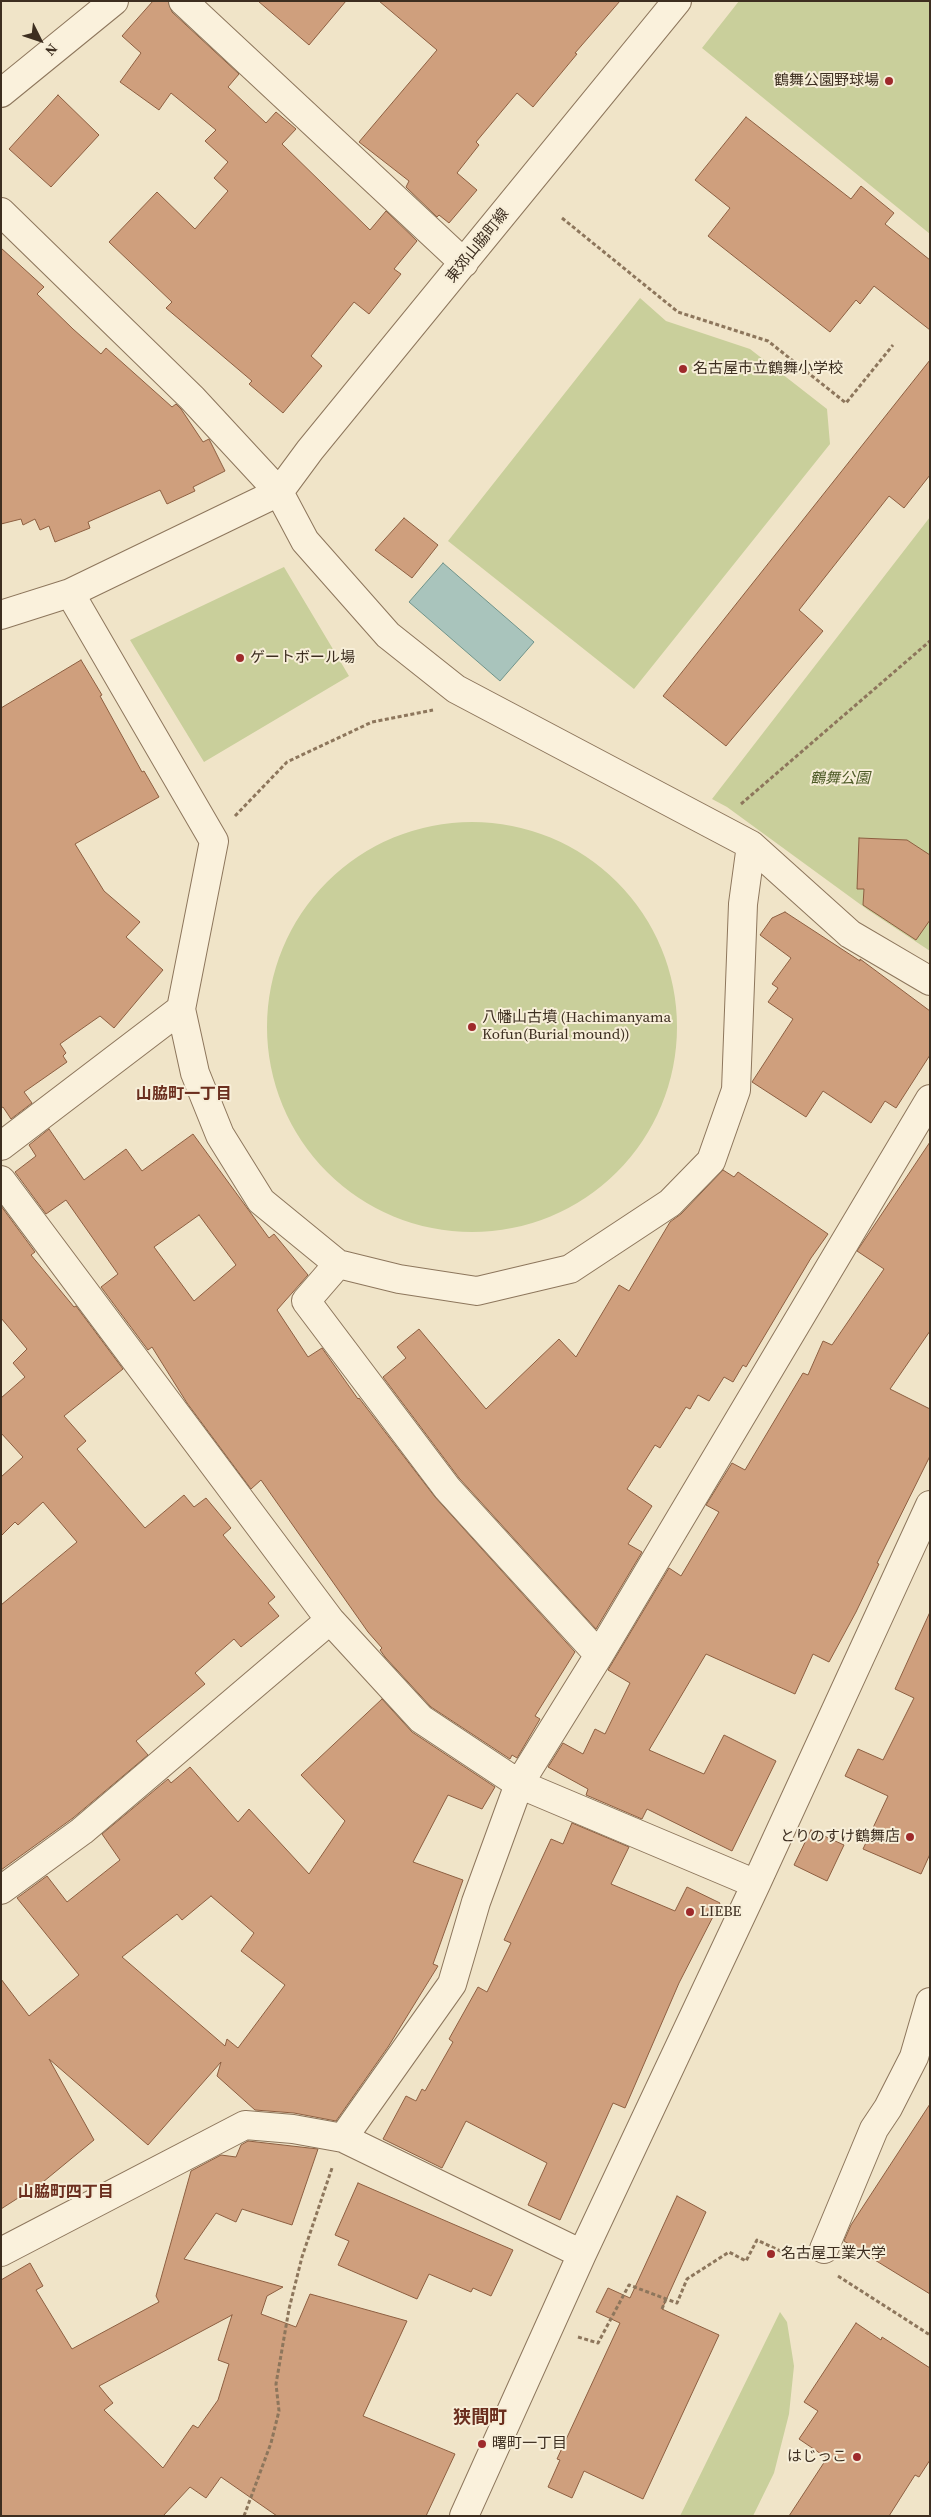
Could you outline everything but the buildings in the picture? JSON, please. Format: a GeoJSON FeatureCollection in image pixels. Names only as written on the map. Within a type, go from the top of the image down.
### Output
{"type":"FeatureCollection","features":[{"type":"Feature","properties":{"kind":"street"},"geometry":{"type":"LineString","coordinates":[[1,93],[114,1]]}},
{"type":"Feature","properties":{"kind":"street"},"geometry":{"type":"LineString","coordinates":[[183,1],[464,263]]}},
{"type":"Feature","properties":{"kind":"street","name":"東郊山脇町線"},"geometry":{"type":"LineString","coordinates":[[279,492],[310,450],[464,263],[665,5]]}},
{"type":"Feature","properties":{"kind":"street"},"geometry":{"type":"LineString","coordinates":[[1,212],[192,398],[279,492],[305,542],[388,635],[456,689],[751,845],[850,934],[930,981]]}},
{"type":"Feature","properties":{"kind":"street"},"geometry":{"type":"LineString","coordinates":[[1,615],[70,593],[279,492]]}},
{"type":"Feature","properties":{"kind":"street"},"geometry":{"type":"LineString","coordinates":[[70,593],[214,841],[181,1010],[194,1073],[220,1135],[261,1201],[338,1264],[399,1279],[477,1291],[570,1269],[670,1203],[711,1161],[736,1090],[743,904],[751,845]]}},
{"type":"Feature","properties":{"kind":"street"},"geometry":{"type":"LineString","coordinates":[[1,1146],[181,1010]]}},
{"type":"Feature","properties":{"kind":"street"},"geometry":{"type":"LineString","coordinates":[[343,2138],[452,1984],[476,1902],[519,1784],[599,1655],[930,1099]]}},
{"type":"Feature","properties":{"kind":"street"},"geometry":{"type":"LineString","coordinates":[[1,1180],[330,1620],[421,1719],[519,1784],[756,1884]]}},
{"type":"Feature","properties":{"kind":"street"},"geometry":{"type":"LineString","coordinates":[[338,1264],[306,1300],[447,1488],[599,1655]]}},
{"type":"Feature","properties":{"kind":"street"},"geometry":{"type":"LineString","coordinates":[[464,2516],[582,2254],[756,1884],[930,1505]]}},
{"type":"Feature","properties":{"kind":"street"},"geometry":{"type":"LineString","coordinates":[[1,1890],[82,1831],[330,1620]]}},
{"type":"Feature","properties":{"kind":"street"},"geometry":{"type":"LineString","coordinates":[[827,2260],[874,2129],[888,2108],[914,2057],[930,2002]]}},
{"type":"Feature","properties":{"kind":"street"},"geometry":{"type":"LineString","coordinates":[[1,2252],[245,2125],[293,2129],[343,2138],[582,2254]]}},
{"type":"Feature","properties":{"kind":"path"},"geometry":{"type":"LineString","coordinates":[[562,218],[678,312],[768,340],[846,403],[893,345]]}},
{"type":"Feature","properties":{"kind":"path"},"geometry":{"type":"LineString","coordinates":[[740,805],[930,641]]}},
{"type":"Feature","properties":{"kind":"path"},"geometry":{"type":"LineString","coordinates":[[214,841],[254,795],[287,762],[372,722],[438,709]]}},
{"type":"Feature","properties":{"kind":"path"},"geometry":{"type":"LineString","coordinates":[[244,2516],[271,2443],[279,2411],[276,2384],[289,2309],[302,2257],[343,2138]]}},
{"type":"Feature","properties":{"kind":"path"},"geometry":{"type":"LineString","coordinates":[[575,2336],[598,2343],[629,2285],[677,2303],[687,2279],[729,2252],[746,2261],[757,2240],[795,2258]]}},
{"type":"Feature","properties":{"kind":"path"},"geometry":{"type":"LineString","coordinates":[[827,2260],[930,2335]]}},
{"type":"Feature","properties":{"kind":"path"},"geometry":{"type":"LineString","coordinates":[[662,2309],[666,2299]]}},
{"type":"Feature","properties":{"kind":"green space"},"geometry":{"type":"Polygon","coordinates":[[[739,1],[930,1],[930,234],[702,48],[739,1]]]}},
{"type":"Feature","properties":{"kind":"green space"},"geometry":{"type":"Polygon","coordinates":[[[640,298],[666,321],[750,349],[827,409],[830,444],[634,689],[448,541],[640,298]]]}},
{"type":"Feature","properties":{"kind":"green space","name":"鶴舞公園"},"geometry":{"type":"Polygon","coordinates":[[[930,517],[930,951],[868,910],[727,807],[712,799],[930,517]]]}},
{"type":"Feature","properties":{"kind":"green space","name":"ゲートボール場"},"geometry":{"type":"Polygon","coordinates":[[[284,567],[349,676],[204,762],[130,640],[284,567]]]}},
{"type":"Feature","properties":{"kind":"green space","name":"八幡山古墳 (Hachimanyama Kofun(Burial mound))"},"geometry":{"type":"Polygon","coordinates":[[[472,822],[512,826],[551,837],[586,856],[617,882],[643,913],[662,948],[673,987],[677,1027],[673,1067],[662,1106],[643,1141],[617,1172],[586,1198],[551,1217],[512,1228],[472,1232],[432,1228],[393,1217],[358,1198],[327,1172],[301,1141],[282,1106],[271,1067],[267,1027],[271,987],[282,948],[301,913],[327,882],[358,856],[393,837],[432,826],[472,822]]]}},
{"type":"Feature","properties":{"kind":"green space"},"geometry":{"type":"Polygon","coordinates":[[[780,2312],[787,2322],[794,2366],[789,2414],[774,2473],[753,2516],[680,2516],[780,2312]]]}},
{"type":"Feature","properties":{"kind":"water"},"geometry":{"type":"Polygon","coordinates":[[[443,563],[534,642],[500,681],[409,602],[443,563]]]}},
{"type":"Feature","properties":{"kind":"place","name":"鶴舞公園野球場"},"geometry":{"type":"Point","coordinates":[889,81]}},
{"type":"Feature","properties":{"kind":"place","name":"名古屋市立鶴舞小学校"},"geometry":{"type":"Point","coordinates":[683,369]}},
{"type":"Feature","properties":{"kind":"place","name":"ゲートボール場"},"geometry":{"type":"Point","coordinates":[240,658]}},
{"type":"Feature","properties":{"kind":"place","name":"八幡山古墳 (Hachimanyama Kofun(Burial mound))"},"geometry":{"type":"Point","coordinates":[472,1027]}},
{"type":"Feature","properties":{"kind":"place","name":"とりのすけ鶴舞店"},"geometry":{"type":"Point","coordinates":[910,1837]}},
{"type":"Feature","properties":{"kind":"place","name":"LIEBE"},"geometry":{"type":"Point","coordinates":[690,1912]}},
{"type":"Feature","properties":{"kind":"place","name":"名古屋工業大学"},"geometry":{"type":"Point","coordinates":[771,2254]}},
{"type":"Feature","properties":{"kind":"place","name":"曙町一丁目"},"geometry":{"type":"Point","coordinates":[482,2444]}},
{"type":"Feature","properties":{"kind":"place","name":"はじっこ"},"geometry":{"type":"Point","coordinates":[857,2457]}},
{"type":"Feature","properties":{"kind":"district","name":"山脇町一丁目"},"geometry":{"type":"Point","coordinates":[184,1095]}},
{"type":"Feature","properties":{"kind":"district","name":"山脇町四丁目"},"geometry":{"type":"Point","coordinates":[66,2193]}},
{"type":"Feature","properties":{"kind":"district","name":"狭間町"},"geometry":{"type":"Point","coordinates":[480,2418]}}]}
